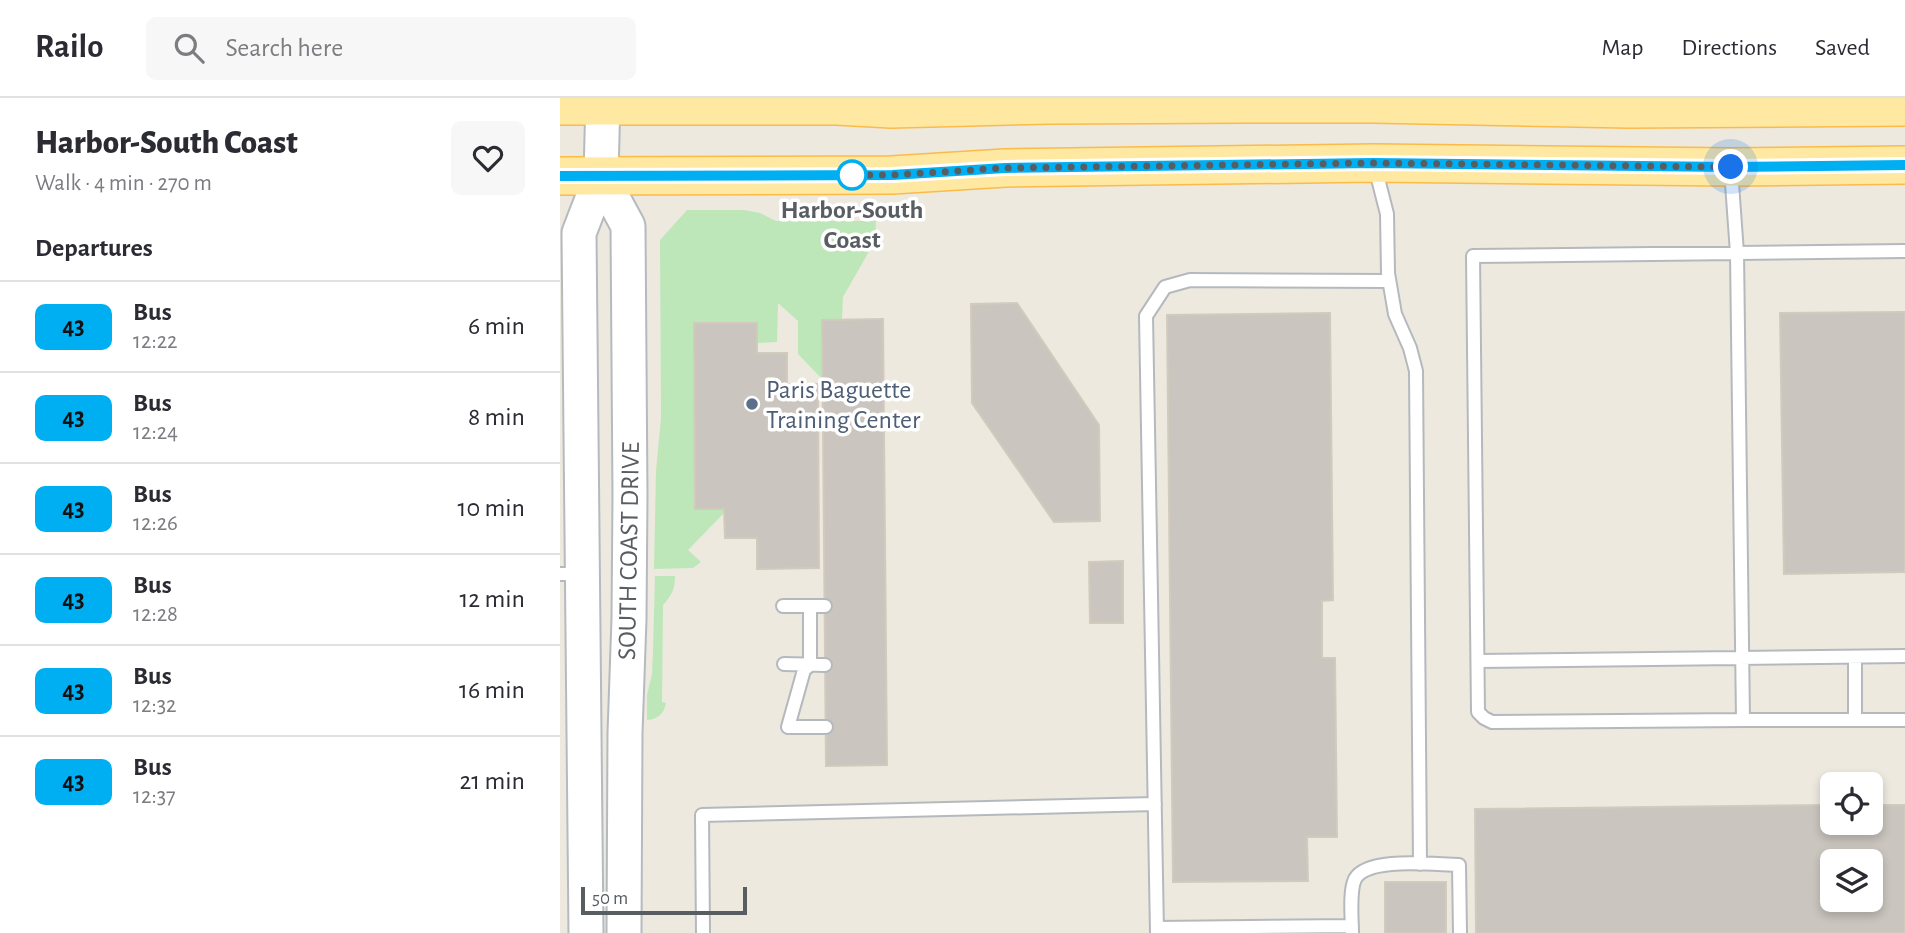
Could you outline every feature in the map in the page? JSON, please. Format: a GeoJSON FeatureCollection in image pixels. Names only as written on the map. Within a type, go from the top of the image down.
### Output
{"type":"FeatureCollection","features":[{"type":"Feature","properties":{"kind":"main road"},"geometry":{"type":"LineString","coordinates":[[560,106],[603,102],[891,109],[1244,104],[1629,109],[1905,107]]}},
{"type":"Feature","properties":{"kind":"main road","name":"SOUTH COAST DRIVE"},"geometry":{"type":"LineString","coordinates":[[586,933],[572,574],[579,233],[601,176],[603,102]]}},
{"type":"Feature","properties":{"kind":"main road"},"geometry":{"type":"LineString","coordinates":[[560,176],[892,175],[1005,168],[1373,163],[1731,167],[1905,165]]}},
{"type":"Feature","properties":{"kind":"main road","name":"SOUTH COAST DRIVE"},"geometry":{"type":"LineString","coordinates":[[601,176],[628,226],[630,495],[624,933]]}},
{"type":"Feature","properties":{"kind":"lane"},"geometry":{"type":"LineString","coordinates":[[1373,163],[1387,214],[1389,277],[1395,314],[1410,348],[1416,371],[1420,864]]}},
{"type":"Feature","properties":{"kind":"lane"},"geometry":{"type":"LineString","coordinates":[[1731,167],[1737,253],[1743,720]]}},
{"type":"Feature","properties":{"kind":"lane"},"geometry":{"type":"LineString","coordinates":[[1905,251],[1473,256],[1478,712],[1483,718],[1492,722],[1905,720]]}},
{"type":"Feature","properties":{"kind":"lane"},"geometry":{"type":"LineString","coordinates":[[1389,277],[1190,280],[1165,287],[1146,316],[1157,931],[1352,929],[1352,894],[1356,878],[1370,867],[1420,864],[1459,865],[1460,933]]}},
{"type":"Feature","properties":{"kind":"lane"},"geometry":{"type":"LineString","coordinates":[[783,606],[825,606]]}},
{"type":"Feature","properties":{"kind":"lane"},"geometry":{"type":"LineString","coordinates":[[810,606],[810,664],[804,670],[788,727],[826,727]]}},
{"type":"Feature","properties":{"kind":"lane"},"geometry":{"type":"LineString","coordinates":[[1478,661],[1905,656]]}},
{"type":"Feature","properties":{"kind":"lane"},"geometry":{"type":"LineString","coordinates":[[1855,657],[1855,720]]}},
{"type":"Feature","properties":{"kind":"lane"},"geometry":{"type":"LineString","coordinates":[[784,664],[825,664]]}},
{"type":"Feature","properties":{"kind":"lane"},"geometry":{"type":"LineString","coordinates":[[703,933],[702,815],[1155,804]]}},
{"type":"Feature","properties":{"kind":"green space"},"geometry":{"type":"Polygon","coordinates":[[[687,210],[744,210],[760,213],[776,221],[876,221],[875,241],[843,297],[842,319],[822,320],[822,379],[798,354],[798,321],[778,303],[777,342],[757,343],[757,324],[694,324],[695,509],[724,509],[723,514],[688,550],[701,562],[693,568],[654,569],[656,471],[661,418],[660,240],[687,210]]]}},
{"type":"Feature","properties":{"kind":"green space"},"geometry":{"type":"Polygon","coordinates":[[[655,576],[675,576],[675,581],[669,598],[663,605],[662,702],[666,703],[660,715],[647,720],[647,695],[652,674],[655,576]]]}},
{"type":"Feature","properties":{"kind":"building"},"geometry":{"type":"Polygon","coordinates":[[[1017,303],[1099,425],[1100,521],[1054,522],[972,403],[971,304],[1017,303]]]}},
{"type":"Feature","properties":{"kind":"building"},"geometry":{"type":"Polygon","coordinates":[[[1905,312],[1905,572],[1784,574],[1780,313],[1905,312]]]}},
{"type":"Feature","properties":{"kind":"building"},"geometry":{"type":"Polygon","coordinates":[[[1330,313],[1333,600],[1322,601],[1322,658],[1335,658],[1337,837],[1307,837],[1308,881],[1173,882],[1167,315],[1330,313]]]}},
{"type":"Feature","properties":{"kind":"building"},"geometry":{"type":"Polygon","coordinates":[[[883,319],[887,765],[826,766],[822,320],[883,319]]]}},
{"type":"Feature","properties":{"kind":"building"},"geometry":{"type":"Polygon","coordinates":[[[694,323],[757,323],[757,353],[787,353],[787,384],[818,384],[819,568],[757,569],[757,538],[725,538],[724,509],[695,509],[694,323]]]}},
{"type":"Feature","properties":{"kind":"building"},"geometry":{"type":"Polygon","coordinates":[[[1123,561],[1123,623],[1090,623],[1089,562],[1123,561]]]}},
{"type":"Feature","properties":{"kind":"building"},"geometry":{"type":"Polygon","coordinates":[[[1820,805],[1820,835],[1883,835],[1883,805],[1905,805],[1905,933],[1476,933],[1475,809],[1820,805]]]}},
{"type":"Feature","properties":{"kind":"building"},"geometry":{"type":"Polygon","coordinates":[[[1385,882],[1446,882],[1446,933],[1385,933],[1385,882]]]}},
{"type":"Feature","properties":{"kind":"bus line","name":"43"},"geometry":{"type":"LineString","coordinates":[[560,176],[892,175],[1005,168],[1373,163],[1731,167],[1905,165]]}},
{"type":"Feature","properties":{"kind":"place","name":"Harbor-South Coast"},"geometry":{"type":"Point","coordinates":[852,175]}},
{"type":"Feature","properties":{"kind":"place","name":"Paris Baguette Training Center"},"geometry":{"type":"Point","coordinates":[752,404]}},
{"type":"Feature","properties":{"kind":"route"},"geometry":{"type":"LineString","coordinates":[[852,175],[842,175],[892,175],[1005,168],[1373,163],[1731,167]]}}]}
